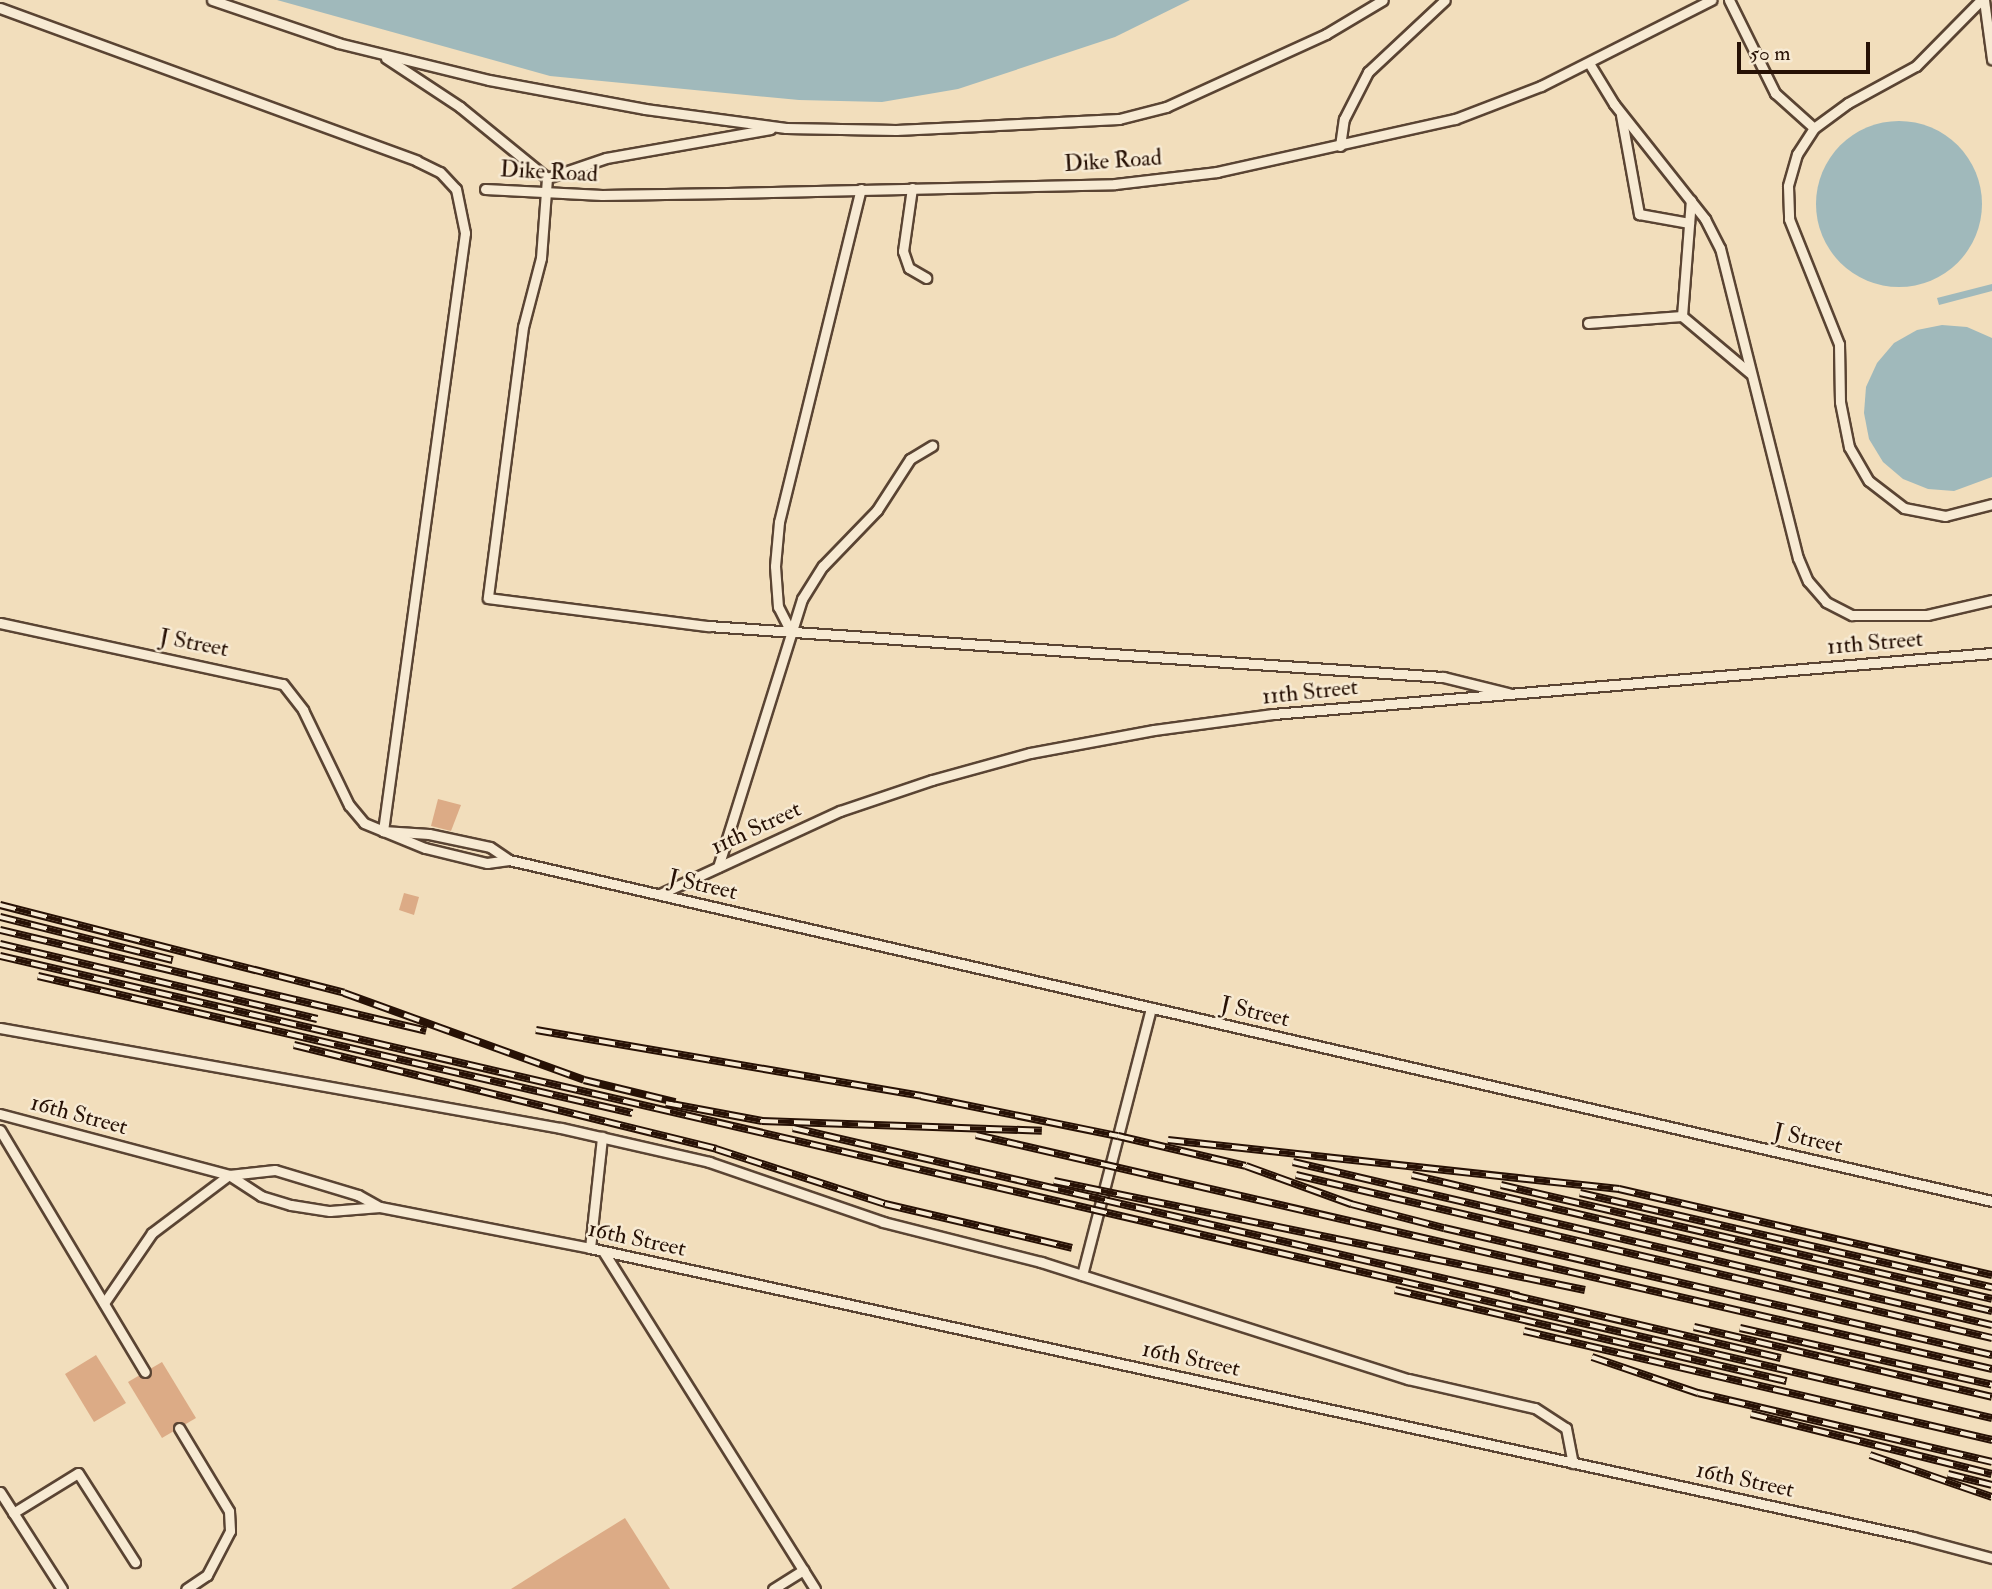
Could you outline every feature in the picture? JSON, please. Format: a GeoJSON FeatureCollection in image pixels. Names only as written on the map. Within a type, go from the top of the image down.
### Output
{"type":"FeatureCollection","features":[{"type":"Feature","properties":{"kind":"lane"},"geometry":{"type":"LineString","coordinates":[[212,0],[383,56],[645,109],[786,128],[909,130],[1119,119],[1203,93],[1326,34],[1383,0]]}},
{"type":"Feature","properties":{"kind":"lane"},"geometry":{"type":"LineString","coordinates":[[1340,146],[1344,120],[1368,72],[1445,0]]}},
{"type":"Feature","properties":{"kind":"lane","name":"Dike Road"},"geometry":{"type":"LineString","coordinates":[[485,188],[546,194],[1115,184],[1217,172],[1455,118],[1589,63],[1711,0]]}},
{"type":"Feature","properties":{"kind":"lane"},"geometry":{"type":"LineString","coordinates":[[1729,0],[1775,93],[1814,128]]}},
{"type":"Feature","properties":{"kind":"lane"},"geometry":{"type":"LineString","coordinates":[[1983,0],[1916,66],[1848,103],[1814,128],[1797,154],[1788,186],[1789,219],[1839,344],[1840,402],[1849,447],[1869,481],[1904,508],[1945,516],[1992,505]]}},
{"type":"Feature","properties":{"kind":"lane"},"geometry":{"type":"LineString","coordinates":[[1983,0],[1992,60]]}},
{"type":"Feature","properties":{"kind":"lane"},"geometry":{"type":"LineString","coordinates":[[0,8],[417,161],[440,172],[456,189],[465,233],[383,831]]}},
{"type":"Feature","properties":{"kind":"lane"},"geometry":{"type":"LineString","coordinates":[[383,56],[460,107],[547,178]]}},
{"type":"Feature","properties":{"kind":"lane"},"geometry":{"type":"LineString","coordinates":[[1589,63],[1620,112],[1690,200],[1720,248],[1798,558],[1808,581],[1826,602],[1852,615],[1889,618],[1992,600]]}},
{"type":"Feature","properties":{"kind":"lane"},"geometry":{"type":"LineString","coordinates":[[1620,112],[1639,214],[1689,223]]}},
{"type":"Feature","properties":{"kind":"lane"},"geometry":{"type":"LineString","coordinates":[[547,178],[572,166],[680,142],[786,128]]}},
{"type":"Feature","properties":{"kind":"lane"},"geometry":{"type":"LineString","coordinates":[[547,178],[541,258],[523,327],[488,598],[708,626],[1443,677],[1508,693]]}},
{"type":"Feature","properties":{"kind":"lane"},"geometry":{"type":"LineString","coordinates":[[912,188],[903,251],[909,268],[926,278]]}},
{"type":"Feature","properties":{"kind":"lane"},"geometry":{"type":"LineString","coordinates":[[791,632],[778,607],[775,566],[779,522],[861,189]]}},
{"type":"Feature","properties":{"kind":"lane"},"geometry":{"type":"LineString","coordinates":[[1682,316],[1690,200]]}},
{"type":"Feature","properties":{"kind":"lane"},"geometry":{"type":"LineString","coordinates":[[1588,323],[1682,316],[1751,374]]}},
{"type":"Feature","properties":{"kind":"lane"},"geometry":{"type":"LineString","coordinates":[[718,867],[802,599],[823,566],[877,510],[910,459],[932,446]]}},
{"type":"Feature","properties":{"kind":"lane","name":"J Street"},"geometry":{"type":"LineString","coordinates":[[0,624],[283,684],[303,710],[349,805],[364,823],[425,848],[487,863],[509,860],[660,894],[1992,1201]]}},
{"type":"Feature","properties":{"kind":"lane","name":"11th Street"},"geometry":{"type":"LineString","coordinates":[[660,894],[840,811],[1030,753],[1273,714],[1992,653]]}},
{"type":"Feature","properties":{"kind":"lane","name":"J Street"},"geometry":{"type":"LineString","coordinates":[[383,831],[429,834],[490,847],[509,860]]}},
{"type":"Feature","properties":{"kind":"lane"},"geometry":{"type":"LineString","coordinates":[[1082,1275],[1151,1008]]}},
{"type":"Feature","properties":{"kind":"lane"},"geometry":{"type":"LineString","coordinates":[[0,1028],[602,1138],[709,1161],[883,1222],[1082,1275],[1408,1378],[1535,1408],[1566,1428],[1573,1462]]}},
{"type":"Feature","properties":{"kind":"lane","name":"16th Street"},"geometry":{"type":"LineString","coordinates":[[0,1114],[229,1175],[261,1196],[291,1205],[330,1211],[380,1207],[590,1248],[1573,1462],[1992,1558]]}},
{"type":"Feature","properties":{"kind":"lane"},"geometry":{"type":"LineString","coordinates":[[0,1130],[145,1372]]}},
{"type":"Feature","properties":{"kind":"lane"},"geometry":{"type":"LineString","coordinates":[[590,1248],[602,1138]]}},
{"type":"Feature","properties":{"kind":"lane","name":"16th Street"},"geometry":{"type":"LineString","coordinates":[[229,1175],[275,1170],[358,1195],[380,1207]]}},
{"type":"Feature","properties":{"kind":"lane"},"geometry":{"type":"LineString","coordinates":[[104,1303],[152,1233],[229,1175]]}},
{"type":"Feature","properties":{"kind":"lane"},"geometry":{"type":"LineString","coordinates":[[603,1251],[815,1589]]}},
{"type":"Feature","properties":{"kind":"lane"},"geometry":{"type":"LineString","coordinates":[[179,1428],[229,1511],[230,1531],[206,1575],[186,1589]]}},
{"type":"Feature","properties":{"kind":"lane"},"geometry":{"type":"LineString","coordinates":[[13,1513],[78,1473],[135,1562]]}},
{"type":"Feature","properties":{"kind":"lane"},"geometry":{"type":"LineString","coordinates":[[0,1492],[62,1589]]}},
{"type":"Feature","properties":{"kind":"lane"},"geometry":{"type":"LineString","coordinates":[[773,1589],[803,1570]]}},
{"type":"Feature","properties":{"kind":"water"},"geometry":{"type":"Polygon","coordinates":[[[277,0],[1190,0],[1115,37],[958,89],[882,102],[799,100],[550,76],[277,0]]]}},
{"type":"Feature","properties":{"kind":"water"},"geometry":{"type":"Polygon","coordinates":[[[1899,121],[1931,127],[1958,145],[1976,172],[1982,204],[1976,236],[1958,263],[1931,281],[1899,287],[1867,281],[1840,263],[1822,236],[1816,204],[1822,172],[1840,145],[1867,127],[1899,121]]]}},
{"type":"Feature","properties":{"kind":"water"},"geometry":{"type":"Polygon","coordinates":[[[1992,284],[1992,291],[1939,305],[1937,298],[1992,284]]]}},
{"type":"Feature","properties":{"kind":"water"},"geometry":{"type":"Polygon","coordinates":[[[1942,325],[1967,327],[1992,338],[1992,477],[1954,491],[1928,489],[1903,479],[1883,462],[1869,439],[1864,413],[1866,387],[1877,363],[1894,343],[1917,330],[1942,325]]]}},
{"type":"Feature","properties":{"kind":"building"},"geometry":{"type":"Polygon","coordinates":[[[438,799],[461,805],[451,831],[431,826],[438,799]]]}},
{"type":"Feature","properties":{"kind":"building"},"geometry":{"type":"Polygon","coordinates":[[[404,893],[419,897],[414,915],[399,910],[404,893]]]}},
{"type":"Feature","properties":{"kind":"building"},"geometry":{"type":"Polygon","coordinates":[[[96,1355],[126,1403],[94,1422],[65,1374],[96,1355]]]}},
{"type":"Feature","properties":{"kind":"building"},"geometry":{"type":"Polygon","coordinates":[[[162,1362],[196,1418],[162,1438],[128,1382],[162,1362]]]}},
{"type":"Feature","properties":{"kind":"building"},"geometry":{"type":"Polygon","coordinates":[[[625,1518],[670,1589],[511,1589],[557,1560],[625,1518]]]}},
{"type":"Feature","properties":{"kind":"railway"},"geometry":{"type":"LineString","coordinates":[[0,905],[344,993],[584,1080],[675,1102]]}},
{"type":"Feature","properties":{"kind":"railway"},"geometry":{"type":"LineString","coordinates":[[0,917],[173,960]]}},
{"type":"Feature","properties":{"kind":"railway"},"geometry":{"type":"LineString","coordinates":[[0,930],[426,1031]]}},
{"type":"Feature","properties":{"kind":"railway"},"geometry":{"type":"LineString","coordinates":[[0,944],[317,1019]]}},
{"type":"Feature","properties":{"kind":"railway"},"geometry":{"type":"LineString","coordinates":[[0,956],[1992,1418]]}},
{"type":"Feature","properties":{"kind":"railway"},"geometry":{"type":"LineString","coordinates":[[38,976],[632,1113]]}},
{"type":"Feature","properties":{"kind":"railway"},"geometry":{"type":"LineString","coordinates":[[536,1030],[921,1096],[1118,1136],[1246,1166],[1351,1204],[1444,1228],[1992,1355]]}},
{"type":"Feature","properties":{"kind":"railway"},"geometry":{"type":"LineString","coordinates":[[294,1045],[716,1149],[885,1204],[1072,1248]]}},
{"type":"Feature","properties":{"kind":"railway"},"geometry":{"type":"LineString","coordinates":[[666,1103],[762,1121],[1042,1131]]}},
{"type":"Feature","properties":{"kind":"railway"},"geometry":{"type":"LineString","coordinates":[[793,1128],[1519,1296]]}},
{"type":"Feature","properties":{"kind":"railway"},"geometry":{"type":"LineString","coordinates":[[976,1135],[1992,1369]]}},
{"type":"Feature","properties":{"kind":"railway"},"geometry":{"type":"LineString","coordinates":[[1168,1140],[1619,1189],[1992,1275]]}},
{"type":"Feature","properties":{"kind":"railway"},"geometry":{"type":"LineString","coordinates":[[1293,1162],[1992,1325]]}},
{"type":"Feature","properties":{"kind":"railway"},"geometry":{"type":"LineString","coordinates":[[1296,1175],[1992,1338]]}},
{"type":"Feature","properties":{"kind":"railway"},"geometry":{"type":"LineString","coordinates":[[1412,1175],[1992,1311]]}},
{"type":"Feature","properties":{"kind":"railway"},"geometry":{"type":"LineString","coordinates":[[1054,1181],[1585,1290]]}},
{"type":"Feature","properties":{"kind":"railway"},"geometry":{"type":"LineString","coordinates":[[1501,1185],[1992,1299]]}},
{"type":"Feature","properties":{"kind":"railway"},"geometry":{"type":"LineString","coordinates":[[1580,1193],[1992,1287]]}},
{"type":"Feature","properties":{"kind":"railway"},"geometry":{"type":"LineString","coordinates":[[1395,1290],[1787,1381]]}},
{"type":"Feature","properties":{"kind":"railway"},"geometry":{"type":"LineString","coordinates":[[1512,1295],[1781,1358]]}},
{"type":"Feature","properties":{"kind":"railway"},"geometry":{"type":"LineString","coordinates":[[1694,1327],[1992,1397]]}},
{"type":"Feature","properties":{"kind":"railway"},"geometry":{"type":"LineString","coordinates":[[1740,1328],[1992,1385]]}},
{"type":"Feature","properties":{"kind":"railway"},"geometry":{"type":"LineString","coordinates":[[1524,1331],[1992,1440]]}},
{"type":"Feature","properties":{"kind":"railway"},"geometry":{"type":"LineString","coordinates":[[1592,1357],[1698,1393],[1992,1462]]}},
{"type":"Feature","properties":{"kind":"railway"},"geometry":{"type":"LineString","coordinates":[[1751,1414],[1992,1474]]}},
{"type":"Feature","properties":{"kind":"railway"},"geometry":{"type":"LineString","coordinates":[[1870,1455],[1992,1497]]}},
{"type":"Feature","properties":{"kind":"railway"},"geometry":{"type":"LineString","coordinates":[[1948,1474],[1992,1485]]}}]}
